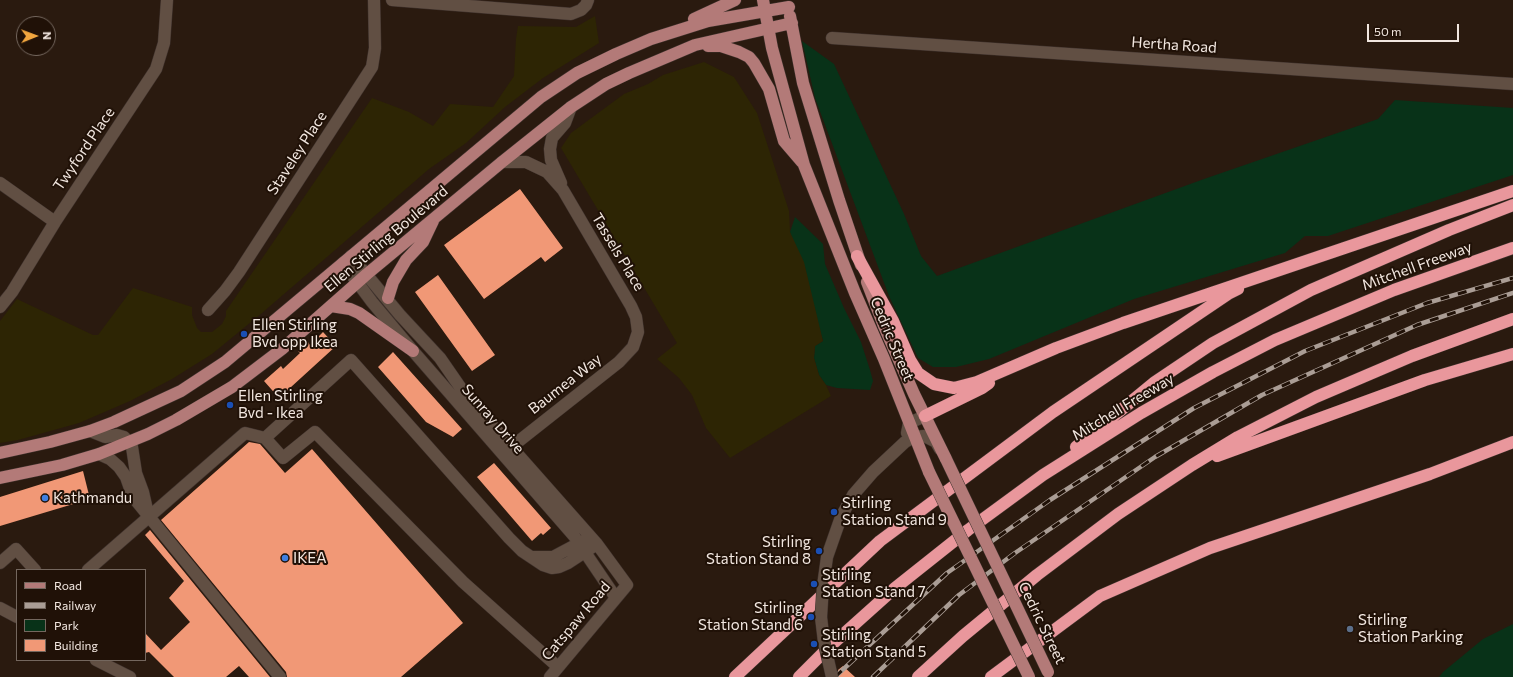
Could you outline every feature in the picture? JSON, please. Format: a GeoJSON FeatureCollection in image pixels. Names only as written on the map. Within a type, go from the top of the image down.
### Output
{"type":"FeatureCollection","features":[{"type":"Feature","properties":{"kind":"highway"},"geometry":{"type":"LineString","coordinates":[[857,256],[893,322],[910,360],[918,373],[934,384],[954,388],[977,382],[1056,348],[1123,322],[1513,191]]}},
{"type":"Feature","properties":{"kind":"highway"},"geometry":{"type":"LineString","coordinates":[[1043,475],[1155,382],[1213,343],[1310,290],[1449,230],[1513,205]]}},
{"type":"Feature","properties":{"kind":"highway","name":"Mitchell Freeway"},"geometry":{"type":"LineString","coordinates":[[799,677],[828,648],[895,588],[968,530],[1043,475],[1141,413],[1213,372],[1275,340],[1394,290],[1513,248]]}},
{"type":"Feature","properties":{"kind":"highway"},"geometry":{"type":"LineString","coordinates":[[735,677],[880,540],[1053,412],[1228,294],[1292,265]]}},
{"type":"Feature","properties":{"kind":"highway"},"geometry":{"type":"LineString","coordinates":[[918,677],[962,636],[1118,514],[1238,436],[1316,397],[1412,356],[1513,319]]}},
{"type":"Feature","properties":{"kind":"highway"},"geometry":{"type":"LineString","coordinates":[[1192,465],[1425,380],[1513,354]]}},
{"type":"Feature","properties":{"kind":"highway"},"geometry":{"type":"LineString","coordinates":[[925,416],[982,388],[1009,368]]}},
{"type":"Feature","properties":{"kind":"highway"},"geometry":{"type":"LineString","coordinates":[[991,677],[1100,596],[1210,548],[1430,474],[1513,442]]}},
{"type":"Feature","properties":{"kind":"main road"},"geometry":{"type":"LineString","coordinates":[[651,39],[735,0]]}},
{"type":"Feature","properties":{"kind":"main road","name":"Ellen Stirling Boulevard"},"geometry":{"type":"LineString","coordinates":[[0,453],[50,442],[90,431],[114,422],[180,391],[225,362],[541,97],[577,73],[651,39],[708,21],[764,6],[788,4]]}},
{"type":"Feature","properties":{"kind":"main road","name":"Cedric Street"},"geometry":{"type":"LineString","coordinates":[[788,4],[803,83],[857,256],[884,326],[925,416],[1049,674]]}},
{"type":"Feature","properties":{"kind":"main road","name":"Cedric Street"},"geometry":{"type":"LineString","coordinates":[[764,6],[782,86],[804,165],[909,423],[910,439],[926,467],[1029,677]]}},
{"type":"Feature","properties":{"kind":"main road","name":"Ellen Stirling Boulevard"},"geometry":{"type":"LineString","coordinates":[[0,478],[62,466],[99,454],[176,420],[232,387],[282,349],[367,274],[502,162],[571,107],[595,91],[629,73],[695,45],[792,23]]}},
{"type":"Feature","properties":{"kind":"main road"},"geometry":{"type":"LineString","coordinates":[[695,45],[721,46],[749,57],[769,89],[784,141],[804,165]]}},
{"type":"Feature","properties":{"kind":"main road"},"geometry":{"type":"LineString","coordinates":[[388,298],[393,282],[406,260],[423,242],[434,218]]}},
{"type":"Feature","properties":{"kind":"main road"},"geometry":{"type":"LineString","coordinates":[[331,306],[350,309],[359,313],[413,351]]}},
{"type":"Feature","properties":{"kind":"street","name":"Twyford Place"},"geometry":{"type":"LineString","coordinates":[[0,307],[12,292],[55,222],[156,69],[164,44],[166,0]]}},
{"type":"Feature","properties":{"kind":"street","name":"Staveley Place"},"geometry":{"type":"LineString","coordinates":[[208,310],[239,272],[372,67],[375,48],[374,0]]}},
{"type":"Feature","properties":{"kind":"street"},"geometry":{"type":"LineString","coordinates":[[392,0],[571,14],[581,10],[586,5],[588,0]]}},
{"type":"Feature","properties":{"kind":"street","name":"Hertha Road"},"geometry":{"type":"LineString","coordinates":[[832,38],[1513,84]]}},
{"type":"Feature","properties":{"kind":"street","name":"Tassels Place"},"geometry":{"type":"LineString","coordinates":[[571,107],[565,123],[552,138],[550,149],[551,160],[563,190],[631,306],[636,317],[638,332]]}},
{"type":"Feature","properties":{"kind":"street","name":"Tassels Place"},"geometry":{"type":"LineString","coordinates":[[502,162],[526,162],[547,172],[563,190]]}},
{"type":"Feature","properties":{"kind":"street"},"geometry":{"type":"LineString","coordinates":[[0,183],[55,222]]}},
{"type":"Feature","properties":{"kind":"street","name":"Sunray Drive"},"geometry":{"type":"LineString","coordinates":[[347,260],[367,274],[400,314],[440,358],[467,398],[582,548],[616,598]]}},
{"type":"Feature","properties":{"kind":"street","name":"Sunray Drive"},"geometry":{"type":"LineString","coordinates":[[347,260],[357,283],[413,351],[594,540],[627,585]]}},
{"type":"Feature","properties":{"kind":"street","name":"Baumea Way"},"geometry":{"type":"LineString","coordinates":[[507,450],[619,362],[633,347],[638,332]]}},
{"type":"Feature","properties":{"kind":"street"},"geometry":{"type":"LineString","coordinates":[[265,438],[351,360],[509,538],[530,556],[543,565],[552,568],[559,567],[568,563],[582,548],[594,540]]}},
{"type":"Feature","properties":{"kind":"street"},"geometry":{"type":"LineString","coordinates":[[909,423],[925,416]]}},
{"type":"Feature","properties":{"kind":"street"},"geometry":{"type":"LineString","coordinates":[[90,431],[105,437],[117,435],[129,442],[132,448],[136,473],[143,492],[149,517]]}},
{"type":"Feature","properties":{"kind":"street"},"geometry":{"type":"LineString","coordinates":[[89,569],[245,433],[265,438],[283,458],[315,432],[463,582],[558,667]]}},
{"type":"Feature","properties":{"kind":"street"},"geometry":{"type":"LineString","coordinates":[[832,677],[824,642],[822,586],[827,557],[841,517],[854,495],[873,472],[910,439],[924,436],[936,442],[946,459]]}},
{"type":"Feature","properties":{"kind":"street"},"geometry":{"type":"LineString","coordinates":[[99,454],[110,459],[119,467],[126,477],[133,497],[280,677]]}},
{"type":"Feature","properties":{"kind":"street"},"geometry":{"type":"LineString","coordinates":[[0,563],[16,549],[34,569]]}},
{"type":"Feature","properties":{"kind":"street","name":"Catspaw Road"},"geometry":{"type":"LineString","coordinates":[[550,677],[627,585]]}},
{"type":"Feature","properties":{"kind":"street"},"geometry":{"type":"LineString","coordinates":[[0,608],[16,616]]}},
{"type":"Feature","properties":{"kind":"street"},"geometry":{"type":"LineString","coordinates":[[98,661],[130,677]]}},
{"type":"Feature","properties":{"kind":"green space"},"geometry":{"type":"Polygon","coordinates":[[[802,41],[834,64],[904,214],[921,256],[937,276],[1204,179],[1378,119],[1395,100],[1513,108],[1513,175],[1328,236],[1305,236],[1285,253],[1134,299],[989,359],[956,367],[933,367],[918,358],[889,296],[815,98],[802,41]]]}},
{"type":"Feature","properties":{"kind":"green space"},"geometry":{"type":"Polygon","coordinates":[[[795,217],[823,244],[825,264],[861,342],[873,381],[870,390],[837,388],[826,385],[819,375],[814,358],[815,346],[823,341],[790,232],[795,217]]]}},
{"type":"Feature","properties":{"kind":"green space"},"geometry":{"type":"Polygon","coordinates":[[[1513,624],[1513,677],[1439,677],[1483,639],[1513,624]]]}},
{"type":"Feature","properties":{"kind":"sand"},"geometry":{"type":"Polygon","coordinates":[[[595,16],[599,43],[543,78],[505,107],[466,143],[429,169],[262,313],[212,354],[172,379],[130,401],[79,423],[18,440],[0,443],[0,321],[17,299],[93,335],[98,335],[133,288],[192,307],[192,315],[197,328],[201,332],[212,332],[222,324],[226,316],[226,311],[372,98],[409,112],[433,126],[450,104],[493,107],[514,76],[518,26],[576,27],[595,16]]]}},
{"type":"Feature","properties":{"kind":"sand"},"geometry":{"type":"Polygon","coordinates":[[[704,62],[734,77],[757,113],[789,211],[790,232],[804,262],[823,341],[815,346],[814,358],[819,375],[831,396],[730,458],[706,428],[692,395],[679,378],[657,359],[677,343],[561,148],[571,133],[624,94],[648,84],[663,75],[704,62]]]}},
{"type":"Feature","properties":{"kind":"building"},"geometry":{"type":"Polygon","coordinates":[[[520,189],[563,248],[545,262],[541,257],[484,299],[444,245],[520,189]]]}},
{"type":"Feature","properties":{"kind":"building"},"geometry":{"type":"Polygon","coordinates":[[[438,275],[495,355],[472,371],[415,292],[438,275]]]}},
{"type":"Feature","properties":{"kind":"building"},"geometry":{"type":"Polygon","coordinates":[[[323,332],[336,346],[279,398],[264,381],[281,366],[283,369],[300,353],[298,351],[308,342],[310,345],[323,332]]]}},
{"type":"Feature","properties":{"kind":"building"},"geometry":{"type":"Polygon","coordinates":[[[393,352],[462,429],[453,437],[426,422],[378,367],[393,352]]]}},
{"type":"Feature","properties":{"kind":"building","name":"IKEA"},"geometry":{"type":"Polygon","coordinates":[[[249,442],[260,444],[285,473],[312,449],[463,623],[401,677],[287,677],[286,672],[161,520],[249,442]]]}},
{"type":"Feature","properties":{"kind":"building"},"geometry":{"type":"Polygon","coordinates":[[[494,463],[551,528],[543,535],[541,533],[532,541],[477,477],[494,463]]]}},
{"type":"Feature","properties":{"kind":"building","name":"Kathmandu"},"geometry":{"type":"Polygon","coordinates":[[[83,471],[90,499],[0,526],[0,497],[83,471]]]}},
{"type":"Feature","properties":{"kind":"building"},"geometry":{"type":"Polygon","coordinates":[[[150,530],[270,677],[249,677],[239,666],[226,677],[174,677],[149,652],[146,653],[146,634],[161,650],[190,622],[169,598],[184,581],[145,535],[150,530]]]}},
{"type":"Feature","properties":{"kind":"building"},"geometry":{"type":"Polygon","coordinates":[[[843,666],[855,677],[839,677],[838,670],[843,666]]]}},
{"type":"Feature","properties":{"kind":"railway"},"geometry":{"type":"LineString","coordinates":[[835,677],[947,573],[1050,500],[1194,408],[1305,351],[1427,303],[1513,278]]}},
{"type":"Feature","properties":{"kind":"railway"},"geometry":{"type":"LineString","coordinates":[[873,677],[959,595],[1015,553],[1155,457],[1262,395],[1417,325],[1513,293]]}},
{"type":"Feature","properties":{"kind":"place","name":"Ellen Stirling Bvd opp Ikea"},"geometry":{"type":"Point","coordinates":[244,334]}},
{"type":"Feature","properties":{"kind":"place","name":"Ellen Stirling Bvd - Ikea"},"geometry":{"type":"Point","coordinates":[230,405]}},
{"type":"Feature","properties":{"kind":"place","name":"Kathmandu"},"geometry":{"type":"Point","coordinates":[45,498]}},
{"type":"Feature","properties":{"kind":"place","name":"Stirling Station Stand 9"},"geometry":{"type":"Point","coordinates":[834,512]}},
{"type":"Feature","properties":{"kind":"place","name":"Stirling Station Stand 8"},"geometry":{"type":"Point","coordinates":[819,551]}},
{"type":"Feature","properties":{"kind":"place","name":"IKEA"},"geometry":{"type":"Point","coordinates":[285,558]}},
{"type":"Feature","properties":{"kind":"place","name":"Stirling Station Stand 7"},"geometry":{"type":"Point","coordinates":[814,584]}},
{"type":"Feature","properties":{"kind":"place","name":"Stirling Station Stand 6"},"geometry":{"type":"Point","coordinates":[811,617]}},
{"type":"Feature","properties":{"kind":"place","name":"Stirling Station Parking"},"geometry":{"type":"Point","coordinates":[1350,629]}},
{"type":"Feature","properties":{"kind":"place","name":"Stirling Station Stand 5"},"geometry":{"type":"Point","coordinates":[814,644]}}]}
